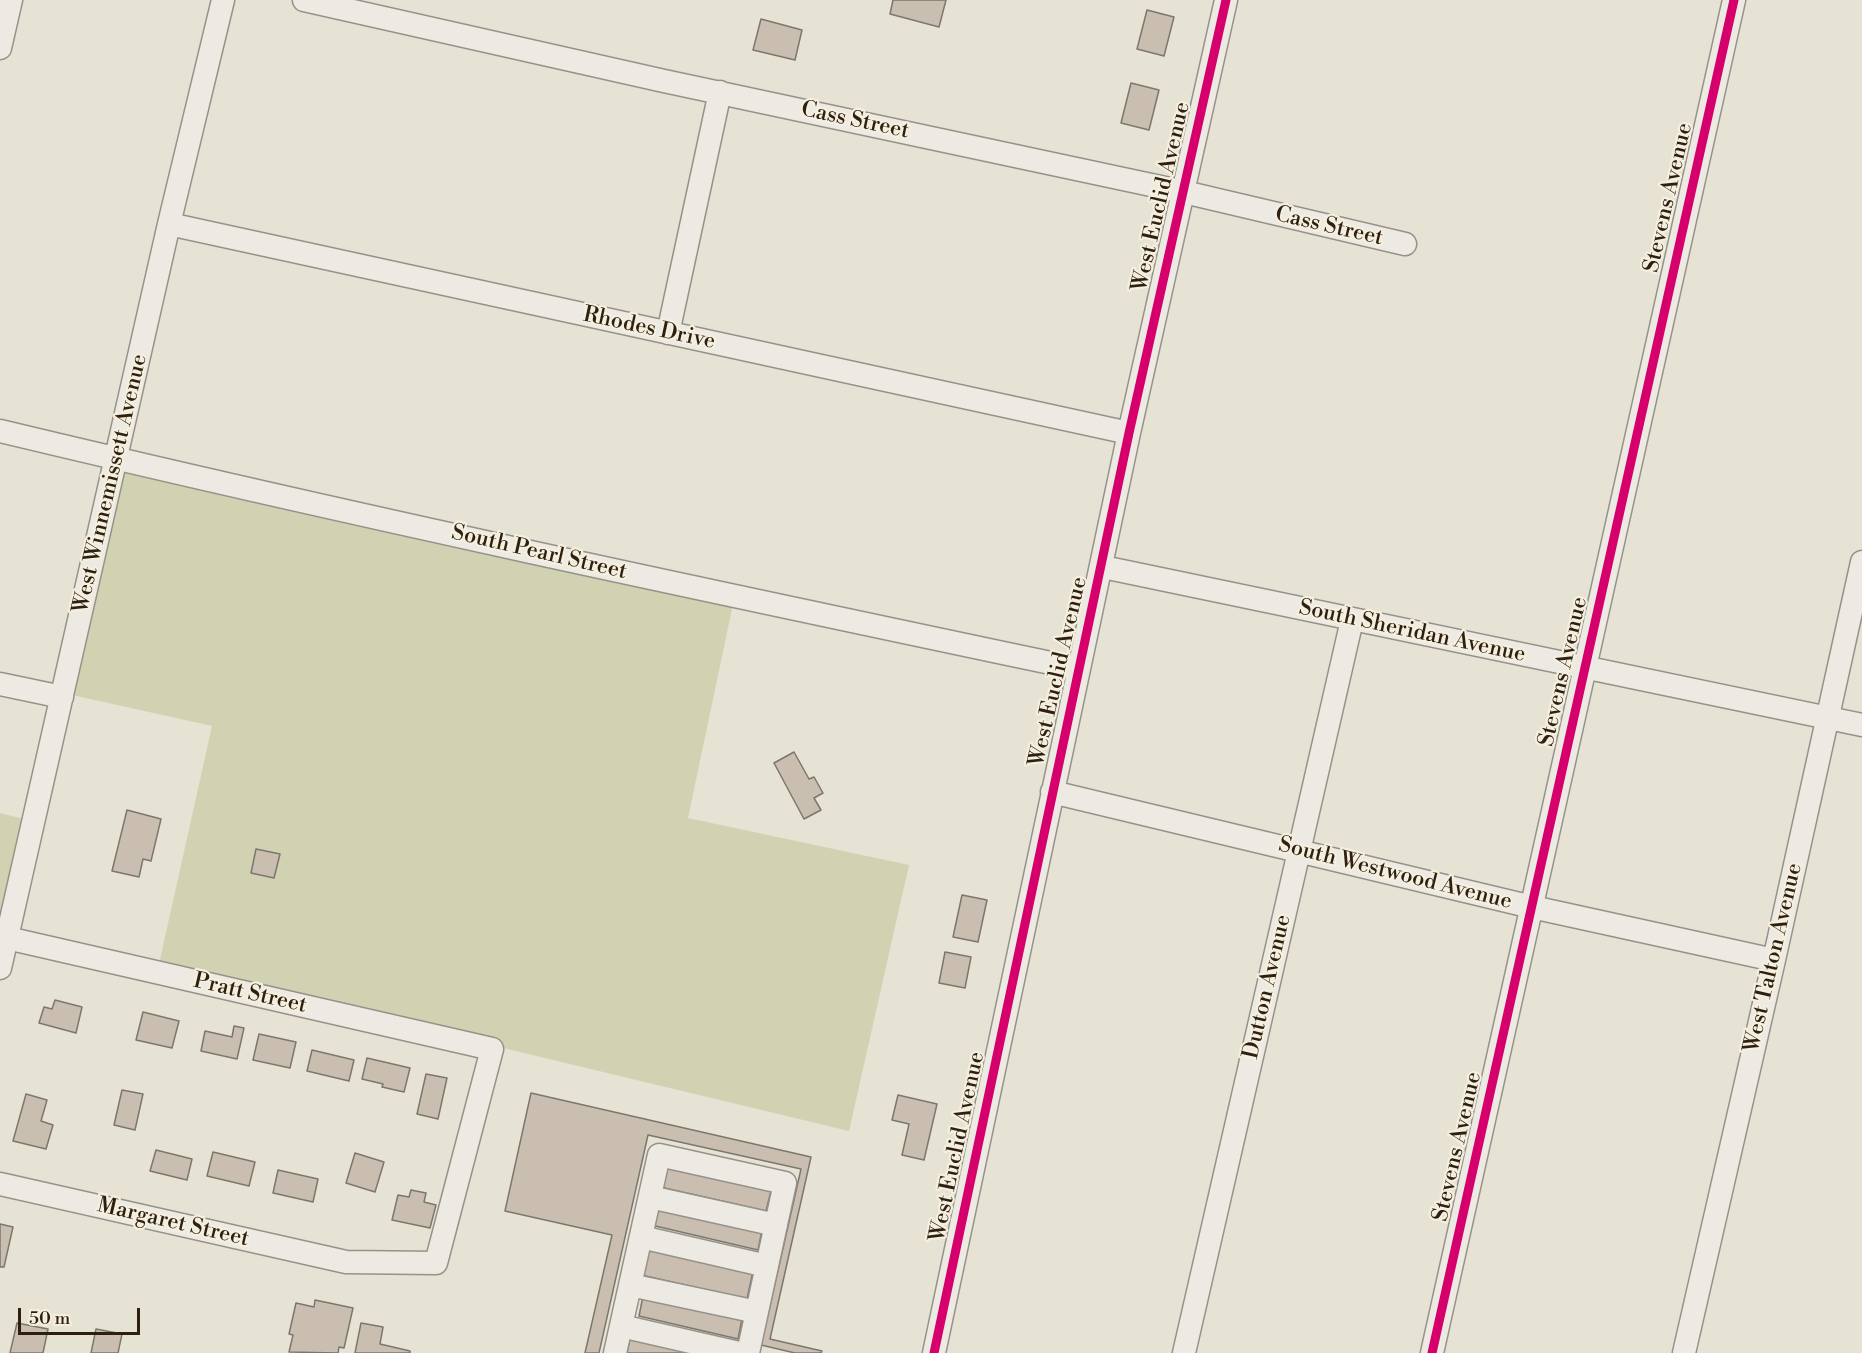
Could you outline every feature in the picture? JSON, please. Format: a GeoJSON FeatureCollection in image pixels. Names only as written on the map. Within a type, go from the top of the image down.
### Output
{"type":"FeatureCollection","features":[{"type":"Feature","properties":{"kind":"street"},"geometry":{"type":"LineString","coordinates":[[0,48],[11,0]]}},
{"type":"Feature","properties":{"kind":"street","name":"West Winnemissett Avenue"},"geometry":{"type":"LineString","coordinates":[[0,968],[169,224],[223,0]]}},
{"type":"Feature","properties":{"kind":"street","name":"Cass Street"},"geometry":{"type":"LineString","coordinates":[[304,0],[664,81],[1184,192],[1405,244]]}},
{"type":"Feature","properties":{"kind":"street","name":"West Euclid Avenue"},"geometry":{"type":"LineString","coordinates":[[934,1353],[1052,792],[1226,0]]}},
{"type":"Feature","properties":{"kind":"street","name":"Stevens Avenue"},"geometry":{"type":"LineString","coordinates":[[1432,1353],[1734,0]]}},
{"type":"Feature","properties":{"kind":"street"},"geometry":{"type":"LineString","coordinates":[[668,333],[720,92]]}},
{"type":"Feature","properties":{"kind":"street","name":"Rhodes Drive"},"geometry":{"type":"LineString","coordinates":[[169,224],[1130,433]]}},
{"type":"Feature","properties":{"kind":"street","name":"South Pearl Street"},"geometry":{"type":"LineString","coordinates":[[0,431],[726,594],[1079,669]]}},
{"type":"Feature","properties":{"kind":"street","name":"West Talton Avenue"},"geometry":{"type":"LineString","coordinates":[[1684,1353],[1862,562]]}},
{"type":"Feature","properties":{"kind":"street","name":"South Sheridan Avenue"},"geometry":{"type":"LineString","coordinates":[[1102,567],[1862,725]]}},
{"type":"Feature","properties":{"kind":"street","name":"Dutton Avenue"},"geometry":{"type":"LineString","coordinates":[[1184,1353],[1352,620]]}},
{"type":"Feature","properties":{"kind":"street"},"geometry":{"type":"LineString","coordinates":[[0,684],[62,697]]}},
{"type":"Feature","properties":{"kind":"street","name":"South Westwood Avenue"},"geometry":{"type":"LineString","coordinates":[[1052,792],[1532,907],[1774,960]]}},
{"type":"Feature","properties":{"kind":"street","name":"Pratt Street"},"geometry":{"type":"LineString","coordinates":[[7,938],[492,1049]]}},
{"type":"Feature","properties":{"kind":"street","name":"Margaret Street"},"geometry":{"type":"LineString","coordinates":[[0,1184],[346,1262],[436,1263],[492,1049]]}},
{"type":"Feature","properties":{"kind":"street"},"geometry":{"type":"LineString","coordinates":[[615,1353],[659,1155],[785,1183],[748,1353]]}},
{"type":"Feature","properties":{"kind":"street"},"geometry":{"type":"LineString","coordinates":[[650,1197],[776,1226]]}},
{"type":"Feature","properties":{"kind":"street"},"geometry":{"type":"LineString","coordinates":[[641,1237],[767,1266]]}},
{"type":"Feature","properties":{"kind":"street"},"geometry":{"type":"LineString","coordinates":[[630,1285],[757,1312]]}},
{"type":"Feature","properties":{"kind":"street"},"geometry":{"type":"LineString","coordinates":[[621,1326],[739,1353]]}},
{"type":"Feature","properties":{"kind":"green space"},"geometry":{"type":"Polygon","coordinates":[[[124,469],[733,604],[688,818],[909,865],[849,1131],[503,1048],[503,1043],[159,964],[212,726],[72,695],[124,469]]]}},
{"type":"Feature","properties":{"kind":"green space"},"geometry":{"type":"Polygon","coordinates":[[[0,813],[24,819],[0,925],[0,813]]]}},
{"type":"Feature","properties":{"kind":"building"},"geometry":{"type":"Polygon","coordinates":[[[893,0],[946,0],[939,27],[890,14],[893,0]]]}},
{"type":"Feature","properties":{"kind":"building"},"geometry":{"type":"Polygon","coordinates":[[[1147,10],[1174,17],[1164,56],[1137,49],[1147,10]]]}},
{"type":"Feature","properties":{"kind":"building"},"geometry":{"type":"Polygon","coordinates":[[[761,19],[802,30],[795,60],[753,50],[761,19]]]}},
{"type":"Feature","properties":{"kind":"building"},"geometry":{"type":"Polygon","coordinates":[[[1131,83],[1159,90],[1149,130],[1121,123],[1131,83]]]}},
{"type":"Feature","properties":{"kind":"building"},"geometry":{"type":"Polygon","coordinates":[[[794,752],[809,779],[814,777],[823,793],[814,798],[821,810],[804,819],[774,763],[794,752]]]}},
{"type":"Feature","properties":{"kind":"building"},"geometry":{"type":"Polygon","coordinates":[[[127,810],[161,819],[151,861],[143,859],[139,877],[112,871],[127,810]]]}},
{"type":"Feature","properties":{"kind":"building"},"geometry":{"type":"Polygon","coordinates":[[[256,849],[280,854],[274,878],[251,873],[256,849]]]}},
{"type":"Feature","properties":{"kind":"building"},"geometry":{"type":"Polygon","coordinates":[[[962,895],[987,900],[978,942],[953,937],[962,895]]]}},
{"type":"Feature","properties":{"kind":"building"},"geometry":{"type":"Polygon","coordinates":[[[945,952],[971,957],[965,988],[939,983],[945,952]]]}},
{"type":"Feature","properties":{"kind":"building"},"geometry":{"type":"Polygon","coordinates":[[[55,1000],[82,1007],[76,1033],[39,1023],[44,1007],[52,1009],[55,1000]]]}},
{"type":"Feature","properties":{"kind":"building"},"geometry":{"type":"Polygon","coordinates":[[[143,1012],[179,1021],[172,1048],[136,1040],[143,1012]]]}},
{"type":"Feature","properties":{"kind":"building"},"geometry":{"type":"Polygon","coordinates":[[[234,1026],[244,1028],[237,1059],[201,1051],[205,1031],[232,1037],[234,1026]]]}},
{"type":"Feature","properties":{"kind":"building"},"geometry":{"type":"Polygon","coordinates":[[[259,1034],[296,1042],[290,1068],[253,1060],[259,1034]]]}},
{"type":"Feature","properties":{"kind":"building"},"geometry":{"type":"Polygon","coordinates":[[[312,1050],[354,1060],[349,1081],[307,1071],[312,1050]]]}},
{"type":"Feature","properties":{"kind":"building"},"geometry":{"type":"Polygon","coordinates":[[[367,1058],[410,1068],[404,1092],[362,1079],[367,1058]]]}},
{"type":"Feature","properties":{"kind":"building"},"geometry":{"type":"Polygon","coordinates":[[[426,1074],[447,1078],[438,1119],[417,1114],[426,1074]]]}},
{"type":"Feature","properties":{"kind":"building"},"geometry":{"type":"Polygon","coordinates":[[[122,1090],[143,1094],[135,1130],[114,1125],[122,1090]]]}},
{"type":"Feature","properties":{"kind":"building"},"geometry":{"type":"Polygon","coordinates":[[[531,1093],[811,1157],[770,1339],[822,1351],[821,1353],[795,1353],[761,1345],[801,1169],[648,1135],[599,1353],[585,1353],[612,1235],[505,1211],[531,1093]]]}},
{"type":"Feature","properties":{"kind":"building"},"geometry":{"type":"Polygon","coordinates":[[[26,1094],[47,1100],[41,1121],[53,1125],[46,1149],[13,1141],[26,1094]]]}},
{"type":"Feature","properties":{"kind":"building"},"geometry":{"type":"Polygon","coordinates":[[[898,1095],[937,1104],[924,1160],[902,1155],[909,1124],[892,1120],[898,1095]]]}},
{"type":"Feature","properties":{"kind":"building"},"geometry":{"type":"Polygon","coordinates":[[[156,1150],[192,1159],[187,1180],[150,1171],[156,1150]]]}},
{"type":"Feature","properties":{"kind":"building"},"geometry":{"type":"Polygon","coordinates":[[[213,1152],[255,1162],[249,1186],[207,1176],[213,1152]]]}},
{"type":"Feature","properties":{"kind":"building"},"geometry":{"type":"Polygon","coordinates":[[[355,1153],[384,1162],[375,1192],[346,1183],[355,1153]]]}},
{"type":"Feature","properties":{"kind":"building"},"geometry":{"type":"Polygon","coordinates":[[[666,1163],[772,1187],[766,1211],[660,1187],[666,1163]]]}},
{"type":"Feature","properties":{"kind":"building"},"geometry":{"type":"Polygon","coordinates":[[[278,1170],[318,1179],[313,1202],[273,1193],[278,1170]]]}},
{"type":"Feature","properties":{"kind":"building"},"geometry":{"type":"Polygon","coordinates":[[[411,1190],[426,1193],[424,1202],[436,1205],[430,1228],[392,1220],[398,1195],[409,1197],[411,1190]]]}},
{"type":"Feature","properties":{"kind":"building"},"geometry":{"type":"Polygon","coordinates":[[[655,1206],[762,1230],[758,1250],[651,1225],[655,1206]]]}},
{"type":"Feature","properties":{"kind":"building"},"geometry":{"type":"Polygon","coordinates":[[[0,1224],[13,1227],[4,1267],[0,1267],[0,1224]]]}},
{"type":"Feature","properties":{"kind":"building"},"geometry":{"type":"Polygon","coordinates":[[[647,1247],[753,1271],[747,1299],[641,1275],[647,1247]]]}},
{"type":"Feature","properties":{"kind":"building"},"geometry":{"type":"Polygon","coordinates":[[[643,1296],[742,1319],[738,1339],[639,1316],[643,1296]]]}},
{"type":"Feature","properties":{"kind":"building"},"geometry":{"type":"Polygon","coordinates":[[[315,1300],[353,1308],[344,1348],[339,1347],[338,1353],[289,1352],[293,1335],[289,1334],[296,1303],[314,1307],[315,1300]]]}},
{"type":"Feature","properties":{"kind":"building"},"geometry":{"type":"Polygon","coordinates":[[[17,1323],[48,1329],[43,1353],[10,1353],[17,1323]]]}},
{"type":"Feature","properties":{"kind":"building"},"geometry":{"type":"Polygon","coordinates":[[[361,1323],[383,1327],[380,1344],[410,1351],[410,1353],[355,1353],[361,1323]]]}},
{"type":"Feature","properties":{"kind":"building"},"geometry":{"type":"Polygon","coordinates":[[[96,1329],[122,1334],[118,1353],[91,1353],[96,1329]]]}},
{"type":"Feature","properties":{"kind":"building"},"geometry":{"type":"Polygon","coordinates":[[[630,1338],[695,1353],[627,1353],[630,1338]]]}},
{"type":"Feature","properties":{"kind":"cycle path"},"geometry":{"type":"LineString","coordinates":[[934,1353],[1129,433],[1226,0]]}},
{"type":"Feature","properties":{"kind":"cycle path"},"geometry":{"type":"LineString","coordinates":[[1432,1353],[1734,0]]}}]}
